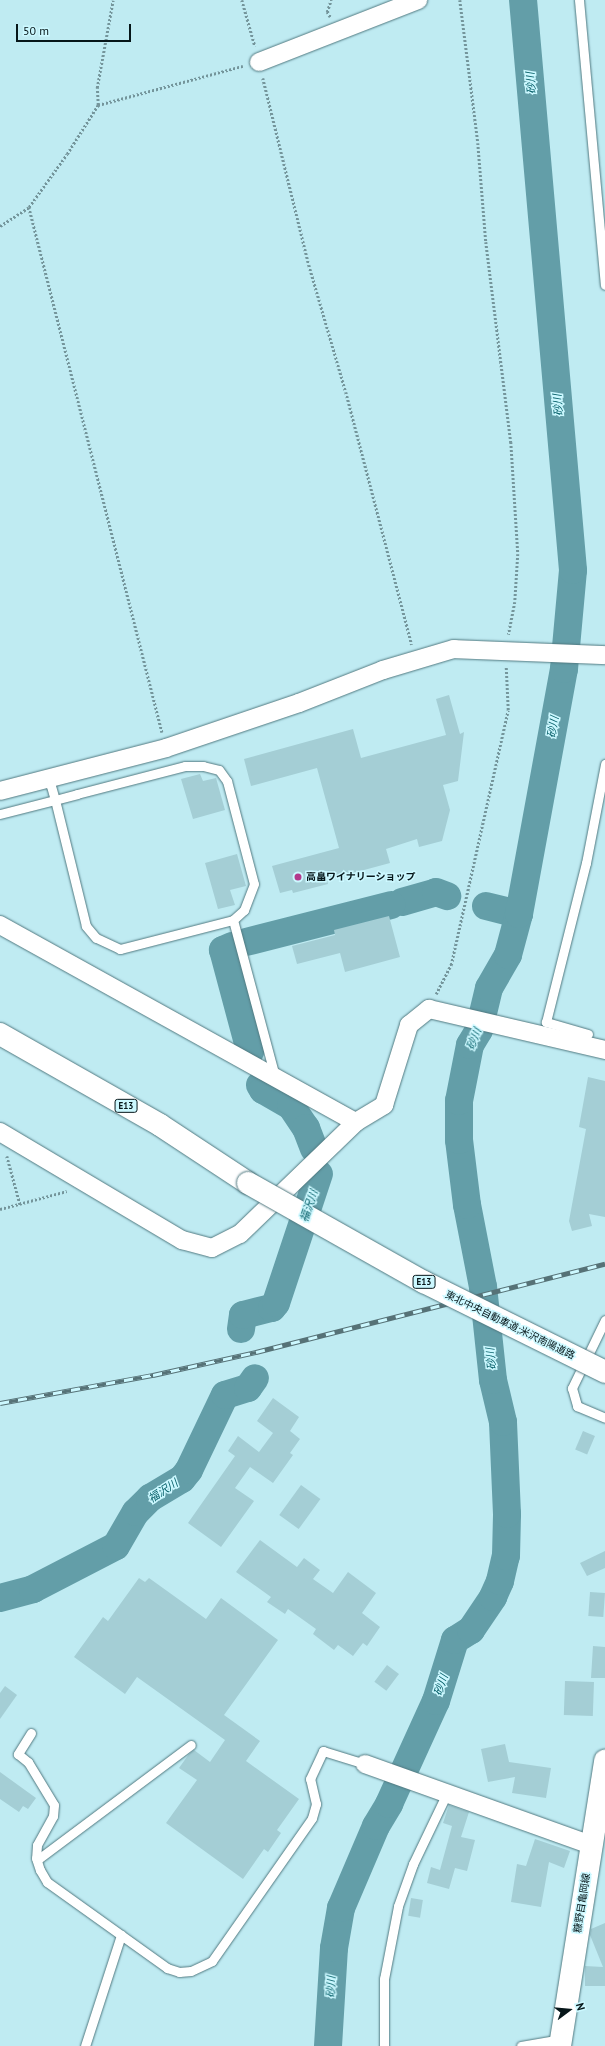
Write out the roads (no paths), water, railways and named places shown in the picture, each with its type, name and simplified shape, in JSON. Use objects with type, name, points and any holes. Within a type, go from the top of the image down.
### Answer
[{"type":"main road","name":"東北中央自動車道;米沢南陽道路","points":[[0,1034],[160,1124],[248,1183]]},
{"type":"main road","name":"東北中央自動車道;米沢南陽道路","points":[[0,1047],[154,1136],[248,1183],[424,1282],[605,1372]]},
{"type":"main road","name":"糠野目亀岡線","points":[[560,2042],[605,1761]]},
{"type":"street","points":[[259,62],[418,0]]},
{"type":"street","points":[[0,791],[49,777],[166,748],[299,703],[416,659],[454,650],[511,650],[605,655]]},
{"type":"street","points":[[0,925],[276,1080],[356,1122]]},
{"type":"street","points":[[6,1136],[182,1240],[212,1248],[240,1234],[356,1122],[384,1105],[409,1025],[435,1010],[536,1035],[605,1050]]},
{"type":"street","points":[[365,1764],[591,1845]]},
{"type":"lane","points":[[579,0],[605,285]]},
{"type":"lane","points":[[588,1034],[546,1022],[586,863],[605,764]]},
{"type":"lane","points":[[0,814],[55,800],[184,766],[203,766],[219,770],[227,780],[254,884],[244,910],[233,920],[120,949],[96,938],[86,926],[55,800],[49,777]]},
{"type":"lane","points":[[233,920],[276,1080]]},
{"type":"lane","points":[[605,1320],[572,1388],[577,1406],[605,1418]]},
{"type":"lane","points":[[31,1733],[18,1754],[28,1762],[54,1805],[53,1816],[37,1845],[37,1860],[47,1882],[167,1968],[179,1972],[197,1970],[212,1961],[312,1818],[316,1804],[310,1779],[323,1751],[365,1764]]},
{"type":"lane","points":[[37,1860],[190,1745]]},
{"type":"lane","points":[[384,2046],[384,1979],[398,1906],[413,1864],[443,1792]]},
{"type":"lane","points":[[85,2046],[121,1935]]},
{"type":"lane","points":[[521,2046],[560,2042]]},
{"type":"waterway","name":"砂川","points":[[328,2046],[334,1948],[341,1908],[376,1826],[389,1804],[436,1701],[455,1640],[471,1630],[493,1597],[500,1581],[506,1556],[507,1514],[503,1422],[493,1380],[483,1287],[467,1205],[459,1140],[459,1101],[470,1045],[479,1030],[489,988],[508,955],[519,914],[564,669],[573,570],[523,0]]},
{"type":"waterway","name":"福沢川","points":[[402,902],[436,892],[447,896]]},
{"type":"waterway","name":"福沢川","points":[[246,942],[391,905]]},
{"type":"waterway","name":"福沢川","points":[[486,906],[519,914]]},
{"type":"waterway","name":"福沢川","points":[[232,946],[223,950],[250,1051]]},
{"type":"waterway","name":"福沢川","points":[[260,1085],[263,1090],[291,1106],[306,1128],[314,1149]]},
{"type":"waterway","name":"福沢川","points":[[241,1329],[243,1315],[272,1308],[276,1303],[319,1174]]},
{"type":"waterway","name":"福沢川","points":[[0,1598],[33,1589],[116,1546],[136,1512],[150,1498],[182,1479],[189,1470],[225,1395],[248,1388],[255,1378]]},
{"type":"railway","points":[[0,1403],[153,1375],[256,1352],[605,1264]]},
{"type":"place","name":"高畠ワイナリーショップ","points":[[298,877]]}]
